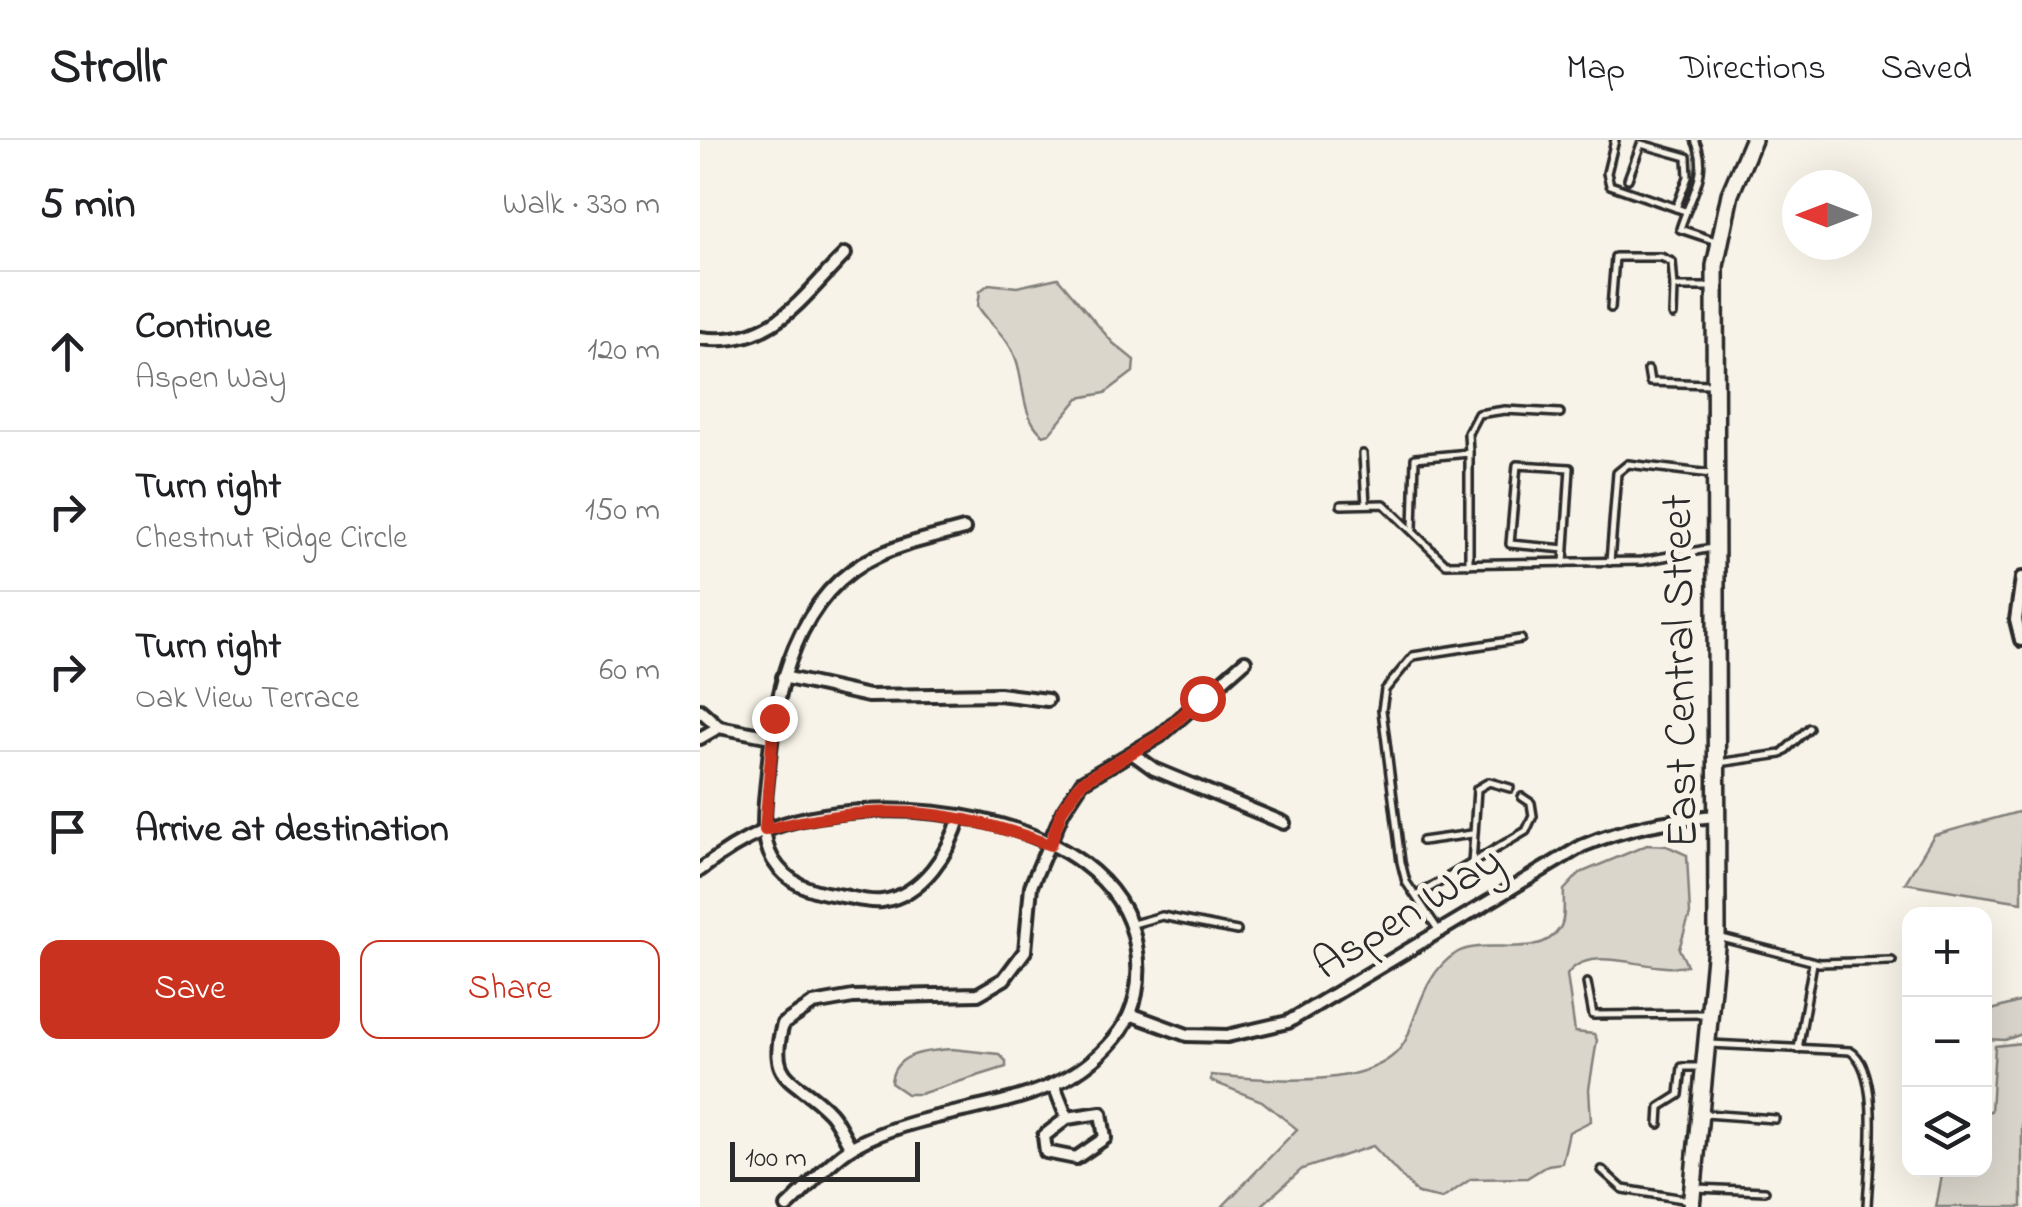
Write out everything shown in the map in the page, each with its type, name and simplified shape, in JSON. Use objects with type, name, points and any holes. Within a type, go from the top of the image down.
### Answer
[{"type":"main road","name":"East Central Street","points":[[1692,1198],[1710,1044],[1717,936],[1712,548],[1714,287],[1718,242],[1730,194],[1753,140]]},
{"type":"street","points":[[700,338],[737,340],[777,324],[845,254]]},
{"type":"street","points":[[960,816],[941,863],[906,893],[882,901],[798,885],[772,859],[765,830],[771,737],[783,677],[814,610],[855,568],[888,551],[964,529]]},
{"type":"street","points":[[2022,578],[2016,598],[2022,640]]},
{"type":"street","points":[[851,1148],[829,1112],[784,1077],[775,1051],[783,1024],[813,1004],[853,997],[978,994],[1004,980],[1025,951],[1032,886],[1062,810],[1082,782],[1160,736],[1245,661]]},
{"type":"street","points":[[783,677],[868,696],[999,694],[1047,700]]},
{"type":"street","points":[[700,710],[719,727],[771,737]]},
{"type":"street","points":[[700,738],[719,727]]},
{"type":"street","points":[[1132,753],[1154,769],[1284,823]]},
{"type":"street","points":[[700,870],[765,830],[866,811],[960,816],[1050,845],[1099,875],[1126,906],[1132,924],[1139,961],[1130,1014],[1116,1038],[1080,1072],[1055,1088],[914,1122],[851,1148],[794,1205]]},
{"type":"street","name":"Aspen Way","points":[[1130,1014],[1188,1034],[1227,1036],[1272,1028],[1336,995],[1509,886],[1620,830],[1716,816]]},
{"type":"street","points":[[1055,1088],[1068,1118]]},
{"type":"street","points":[[1101,1113],[1105,1138],[1076,1158],[1066,1160],[1046,1152],[1042,1143],[1048,1131],[1068,1118],[1101,1113]]},
{"type":"lane","points":[[1615,140],[1606,174],[1610,185],[1686,211]]},
{"type":"lane","points":[[1695,140],[1702,162],[1698,188],[1680,230],[1718,242]]},
{"type":"lane","points":[[1628,179],[1641,144],[1687,157],[1688,177],[1676,208]]},
{"type":"lane","points":[[1610,308],[1614,257],[1662,256],[1672,262],[1672,315]]},
{"type":"lane","points":[[1674,287],[1714,287]]},
{"type":"lane","points":[[1648,370],[1650,382],[1713,384]]},
{"type":"lane","points":[[1468,564],[1468,433],[1478,414],[1560,413]]},
{"type":"lane","points":[[1413,529],[1415,458],[1469,453]]},
{"type":"lane","points":[[1363,454],[1366,504]]},
{"type":"lane","points":[[1564,562],[1566,549],[1570,468],[1517,464],[1510,544],[1566,549]]},
{"type":"lane","points":[[1610,562],[1617,473],[1628,464],[1712,474]]},
{"type":"lane","points":[[1341,505],[1384,504],[1446,564],[1642,561],[1712,548]]},
{"type":"lane","points":[[1438,931],[1406,882],[1401,862],[1382,710],[1385,690],[1413,656],[1521,640]]},
{"type":"lane","points":[[1715,763],[1781,754],[1810,728]]},
{"type":"lane","points":[[1472,864],[1478,789],[1489,782],[1510,788]]},
{"type":"lane","points":[[1416,896],[1526,830],[1533,816],[1531,803],[1522,796]]},
{"type":"lane","points":[[1422,841],[1472,834]]},
{"type":"lane","points":[[1132,924],[1162,916],[1236,931]]},
{"type":"lane","points":[[1717,936],[1814,962],[1892,962]]},
{"type":"lane","points":[[1798,1048],[1814,962]]},
{"type":"lane","points":[[1587,983],[1594,1015],[1712,1014]]},
{"type":"lane","points":[[1710,1044],[1850,1051],[1860,1057],[1870,1082],[1867,1207]]},
{"type":"lane","points":[[1658,1124],[1660,1106],[1679,1095],[1682,1066],[1707,1067]]},
{"type":"lane","points":[[1702,1114],[1775,1119]]},
{"type":"lane","points":[[1602,1170],[1622,1189],[1692,1198],[1765,1191]]},
{"type":"shaded area","points":[[1058,278],[1113,343],[1134,360],[1133,372],[1105,393],[1079,398],[1050,433],[1043,435],[1030,418],[1013,351],[978,306],[980,291],[989,284],[1017,287]]},
{"type":"shaded area","points":[[2022,811],[2022,902],[1905,883],[1934,835]]},
{"type":"shaded area","points":[[1647,845],[1667,846],[1687,855],[1690,914],[1679,949],[1687,965],[1591,960],[1577,965],[1567,975],[1575,1032],[1594,1034],[1597,1040],[1589,1089],[1591,1121],[1569,1132],[1562,1163],[1548,1165],[1527,1178],[1471,1179],[1442,1199],[1418,1194],[1373,1146],[1302,1169],[1260,1207],[1222,1207],[1297,1129],[1262,1101],[1211,1081],[1211,1075],[1320,1079],[1375,1067],[1395,1054],[1408,1035],[1426,989],[1448,959],[1470,948],[1526,946],[1551,938],[1562,924],[1564,890],[1580,873]]},
{"type":"shaded area","points":[[2022,1001],[2022,1034],[1992,1039],[1992,1010]]},
{"type":"shaded area","points":[[2022,1043],[2022,1207],[1936,1207],[1942,1177],[1992,1177],[1995,1046]]},
{"type":"shaded area","points":[[952,1049],[999,1054],[1006,1067],[920,1094],[907,1094],[891,1083],[893,1073],[905,1059],[923,1052]]},
{"type":"route","points":[[774,718],[765,830],[866,811],[926,811],[998,825],[1050,845],[1062,810],[1082,782],[1160,736],[1202,698]]}]
